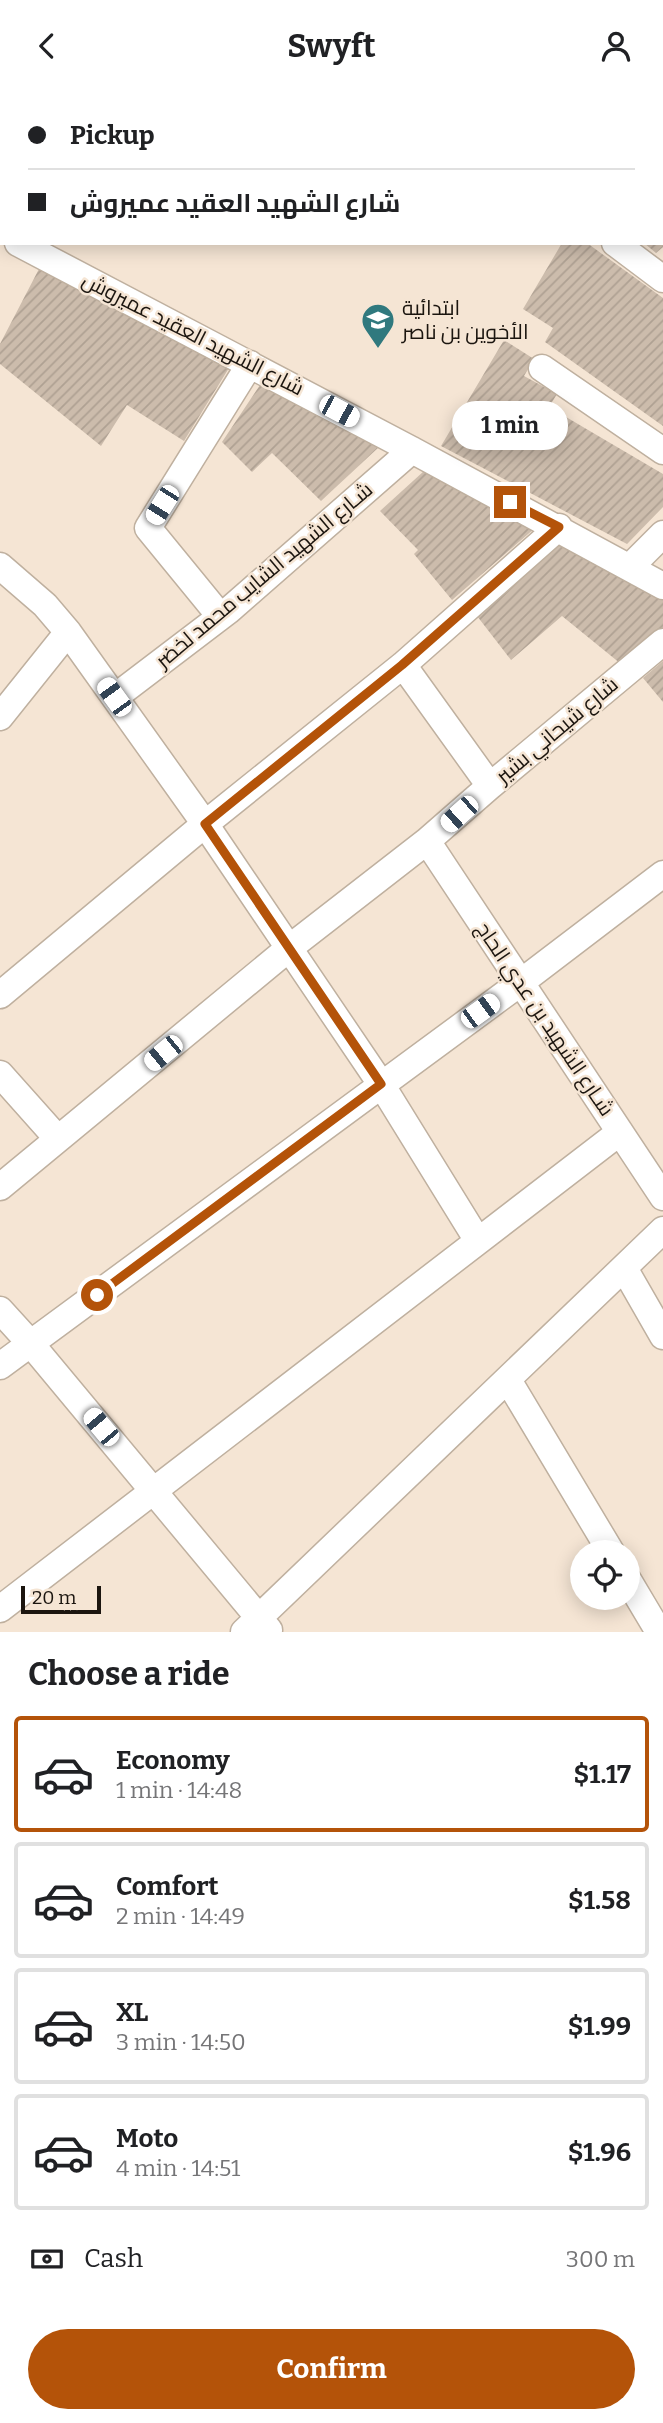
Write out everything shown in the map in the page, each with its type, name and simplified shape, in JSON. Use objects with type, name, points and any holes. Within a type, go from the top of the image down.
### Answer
[{"type":"street","name":"شارع الشهيد العقيد عميروش","points":[[22,245],[559,527],[663,586]]},
{"type":"street","points":[[618,245],[661,274]]},
{"type":"street","points":[[220,617],[148,528],[250,364]]},
{"type":"street","points":[[542,368],[663,451]]},
{"type":"street","name":"شـارع الشهيد الشايب محمد لخضر","points":[[114,697],[220,617],[412,450]]},
{"type":"street","points":[[0,995],[402,665],[559,527]]},
{"type":"street","points":[[630,567],[663,534]]},
{"type":"street","points":[[0,566],[45,605],[68,632],[205,824],[381,1084],[478,1241]]},
{"type":"street","points":[[0,717],[68,632]]},
{"type":"street","name":"شارع شيحاني بشير","points":[[0,1187],[288,950],[427,841],[663,642]]},
{"type":"street","points":[[402,665],[490,786]]},
{"type":"street","name":"شـارع الشهيد بن عدي الحاج","points":[[427,841],[663,1197]]},
{"type":"street","points":[[0,1366],[520,983],[663,873]]},
{"type":"street","points":[[0,1074],[58,1139]]},
{"type":"street","points":[[0,1609],[620,1132]]},
{"type":"street","points":[[0,1310],[153,1490],[258,1628],[663,1230]]},
{"type":"street","points":[[624,1268],[663,1336]]},
{"type":"street","points":[[508,1380],[604,1540]]},
{"type":"street","points":[[640,1600],[659,1632]]},
{"type":"building","points":[[561,245],[590,245],[663,298],[663,426],[545,342],[553,328],[523,309]]},
{"type":"building","points":[[646,245],[663,245],[656,253]]},
{"type":"building","points":[[40,267],[229,368],[184,441],[127,405],[101,446],[0,364],[0,344]]},
{"type":"building","points":[[504,340],[534,359],[524,376],[557,394],[549,407],[663,474],[663,507],[627,544],[441,446]]},
{"type":"building","points":[[260,385],[379,447],[321,501],[272,453],[252,472],[222,442]]},
{"type":"building","points":[[424,471],[535,528],[452,600],[414,554],[418,550],[380,511]]},
{"type":"building","points":[[562,543],[663,600],[663,630],[621,664],[562,616],[511,660],[477,616]]},
{"type":"building","points":[[663,661],[663,702],[643,678]]},
{"type":"place","name":"ابتدائية الأخوين بن ناصر","points":[[378,350]]},
{"type":"route","points":[[97,1295],[381,1084],[205,824],[402,665],[559,527],[510,502]]}]
